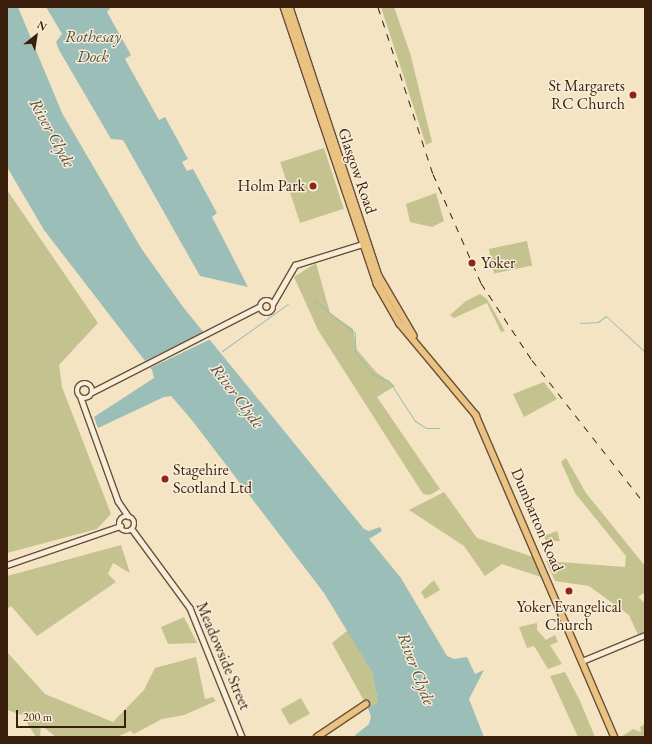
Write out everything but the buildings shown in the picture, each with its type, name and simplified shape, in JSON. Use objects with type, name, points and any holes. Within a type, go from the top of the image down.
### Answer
[{"type":"main road","name":"Glasgow Road","points":[[284,7],[293,29],[380,290],[406,331]]},
{"type":"main road","name":"Glasgow Road","points":[[290,7],[293,29]]},
{"type":"main road","name":"Glasgow Road","points":[[365,244],[382,282],[414,336]]},
{"type":"main road","name":"Dumbarton Road","points":[[406,331],[414,336],[476,415],[615,737]]},
{"type":"main road","points":[[317,737],[366,704]]},
{"type":"street","points":[[251,314],[262,312],[271,313],[277,294],[295,265],[365,244]]},
{"type":"street","points":[[86,408],[92,392],[100,386],[225,328],[251,314],[277,294]]},
{"type":"street","points":[[268,300],[273,303]]},
{"type":"street","points":[[259,307],[262,312]]},
{"type":"street","points":[[100,386],[91,386],[84,383],[78,387],[121,508],[120,526]]},
{"type":"street","points":[[91,386],[92,392]]},
{"type":"street","points":[[81,398],[89,397]]},
{"type":"street","points":[[120,526],[125,531],[132,529],[134,522],[121,508]]},
{"type":"street","points":[[121,519],[128,516]]},
{"type":"street","points":[[7,565],[120,526]]},
{"type":"street","name":"Meadowside Street","points":[[132,529],[190,608],[242,737]]},
{"type":"street","points":[[582,661],[645,635]]},
{"type":"shaded area","points":[[381,7],[394,7],[410,53],[432,142],[426,145]]},
{"type":"shaded area","name":"Holm Park","points":[[324,148],[344,209],[300,223],[280,162]]},
{"type":"shaded area","points":[[7,190],[98,323],[59,365],[62,387],[111,514],[97,529],[7,553]]},
{"type":"shaded area","points":[[436,193],[444,221],[432,227],[410,222],[406,204]]},
{"type":"shaded area","points":[[527,241],[532,265],[494,274],[489,249]]},
{"type":"shaded area","points":[[316,263],[330,313],[353,329],[357,350],[376,372],[395,386],[377,397],[440,489],[430,495],[423,494],[318,330],[294,277]]},
{"type":"shaded area","points":[[480,294],[487,299],[505,331],[501,332],[487,303],[454,318],[450,315],[466,301]]},
{"type":"shaded area","points":[[544,382],[557,399],[524,417],[513,394]]},
{"type":"shaded area","points":[[566,458],[586,493],[645,566],[645,592],[638,597],[645,603],[645,631],[638,635],[629,615],[589,586],[555,581],[546,561],[625,567],[626,556],[575,493],[561,462]]},
{"type":"shaded area","points":[[444,492],[477,538],[533,557],[541,577],[502,564],[485,576],[464,546],[409,510]]},
{"type":"shaded area","points":[[557,531],[560,541],[546,541],[544,536]]},
{"type":"shaded area","points":[[121,545],[130,573],[113,563],[108,574],[116,582],[37,636],[11,606],[7,609],[7,576]]},
{"type":"shaded area","points":[[434,580],[440,590],[425,599],[421,592]]},
{"type":"shaded area","points":[[184,617],[197,643],[168,644],[161,627]]},
{"type":"shaded area","points":[[537,623],[537,630],[546,640],[555,635],[558,642],[550,645],[562,664],[548,669],[534,646],[527,648],[519,627]]},
{"type":"shaded area","points":[[348,630],[372,672],[378,702],[368,708],[332,643]]},
{"type":"shaded area","points":[[7,652],[45,694],[113,722],[144,690],[155,668],[196,657],[205,699],[213,697],[216,701],[184,715],[162,719],[134,734],[130,731],[117,737],[56,737],[41,725],[40,737],[36,737],[22,715],[7,710]]},
{"type":"shaded area","points":[[565,672],[580,701],[595,737],[578,737],[550,676]]},
{"type":"shaded area","points":[[301,698],[310,714],[290,725],[281,709]]},
{"type":"shaded area","points":[[645,724],[645,737],[621,737],[633,729],[641,732],[640,727]]},
{"type":"water","name":"River Clyde","points":[[7,7],[18,7],[62,113],[141,248],[183,307],[364,529],[369,531],[380,527],[382,531],[369,539],[401,578],[447,656],[454,659],[467,657],[475,674],[484,670],[469,699],[484,737],[353,737],[369,724],[371,717],[368,708],[378,702],[372,672],[324,593],[191,419],[171,396],[164,397],[98,428],[94,417],[154,378],[152,370],[44,230],[7,167]]},
{"type":"water","name":"Rothesay Dock","points":[[46,7],[111,7],[107,12],[131,55],[125,59],[159,120],[165,117],[188,159],[182,162],[187,171],[193,169],[217,213],[212,217],[248,287],[200,276],[123,140],[111,139],[59,50],[56,42],[62,34]]},
{"type":"pier","points":[[206,331],[213,338],[148,369],[143,362]]},
{"type":"waterway","points":[[315,301],[355,333],[355,352],[372,374],[389,381],[415,421],[426,428],[439,428]]},
{"type":"waterway","name":"River Clyde","points":[[222,351],[288,304]]},
{"type":"waterway","points":[[580,323],[598,322],[606,316],[645,352]]},
{"type":"railway","points":[[378,7],[433,174],[481,283],[532,360],[645,504]]},
{"type":"place","name":"St Margarets RC Church","points":[[633,95]]},
{"type":"place","name":"Holm Park","points":[[313,186]]},
{"type":"place","name":"Yoker","points":[[472,263]]},
{"type":"place","name":"Stagehire Scotland Ltd","points":[[165,479]]},
{"type":"place","name":"Yoker Evangelical Church","points":[[569,591]]}]
